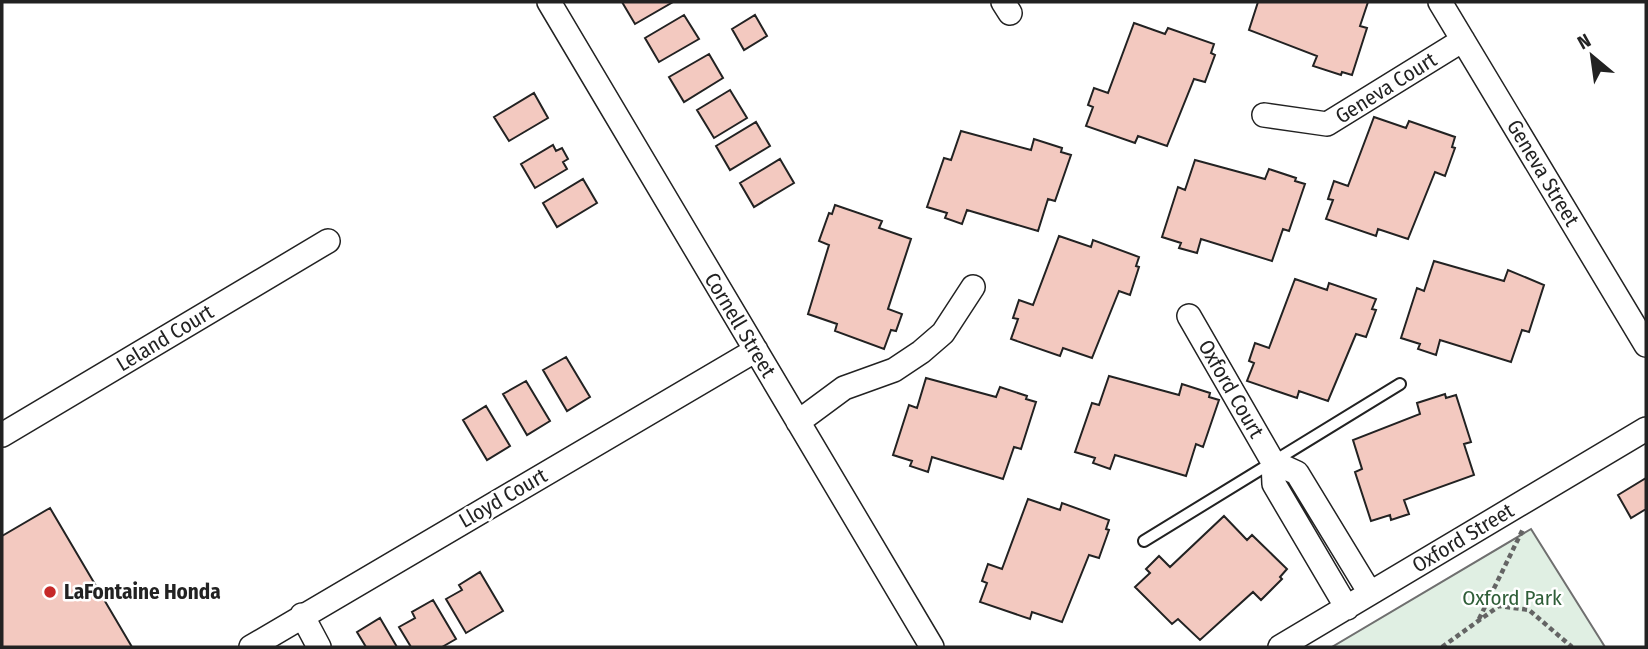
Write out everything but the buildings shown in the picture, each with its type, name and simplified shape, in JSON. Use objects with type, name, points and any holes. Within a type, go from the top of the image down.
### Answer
[{"type":"street","name":"Cornell Street","points":[[549,2],[932,647]]},
{"type":"street","name":"Geneva Street","points":[[1440,2],[1646,345]]},
{"type":"street","name":"Geneva Court","points":[[1264,116],[1327,124],[1463,40]]},
{"type":"street","name":"Leland Court","points":[[2,436],[328,241]]},
{"type":"street","points":[[798,422],[844,388],[894,370],[921,352],[943,333],[973,287]]},
{"type":"street","name":"Oxford Court","points":[[1189,316],[1273,462],[1274,484],[1347,608]]},
{"type":"street","name":"Lloyd Court","points":[[251,647],[756,350]]},
{"type":"street","name":"Oxford Street","points":[[1280,647],[1646,429]]},
{"type":"street","name":"Oxford Court","points":[[1273,462],[1297,473],[1370,593]]},
{"type":"street","points":[[302,615],[319,647]]},
{"type":"lane","points":[[1144,541],[1400,384]]},
{"type":"path","points":[[1479,620],[1524,527]]},
{"type":"path","points":[[1441,647],[1499,607],[1529,610],[1572,647]]},
{"type":"green space","name":"Oxford Park","points":[[1531,529],[1605,647],[1332,647]]},
{"type":"place","name":"LaFontaine Honda","points":[[50,592]]}]
